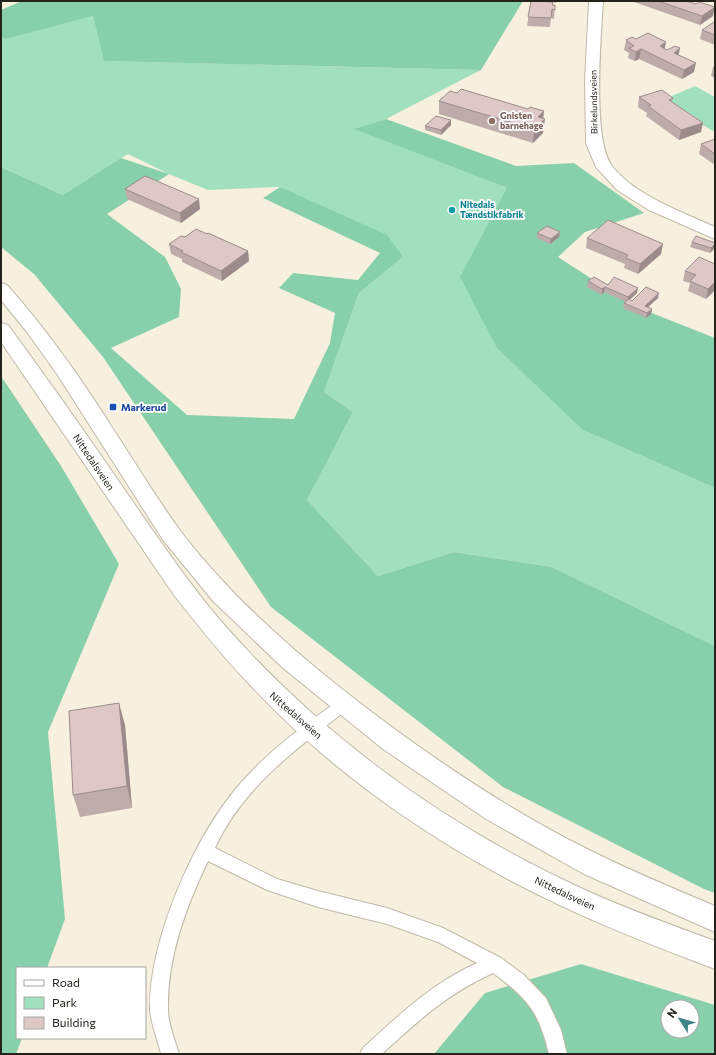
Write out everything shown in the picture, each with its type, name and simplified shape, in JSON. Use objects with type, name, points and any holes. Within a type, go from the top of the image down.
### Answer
[{"type":"main road","name":"Birkelundsveien","points":[[596,1],[592,80],[594,143],[604,167],[623,186],[655,206],[715,234]]},
{"type":"main road","points":[[1,289],[19,309],[70,378],[156,514],[179,545],[236,610],[265,639],[305,675],[428,768],[525,828],[621,878],[715,919]]},
{"type":"main road","name":"Nittedalsveien","points":[[1,329],[185,592],[235,654],[266,688],[311,728],[353,763],[402,799],[501,860],[556,889],[604,911],[653,932],[715,955]]},
{"type":"lane","points":[[170,1054],[159,1011],[161,982],[168,946],[181,900],[218,824],[243,790],[259,772],[311,728],[343,705]]},
{"type":"lane","points":[[205,851],[274,886],[318,899],[387,916],[443,936],[495,964],[518,981],[540,1004],[552,1030],[558,1054]]},
{"type":"lane","points":[[369,1054],[424,1005],[461,979],[495,964]]},
{"type":"green space","points":[[22,1],[523,1],[481,70],[104,61],[93,16],[5,39],[1,38],[1,10]]},
{"type":"green space","points":[[93,16],[105,61],[481,70],[386,119],[355,129],[507,188],[583,430],[715,488],[715,646],[552,567],[454,552],[378,576],[307,500],[353,412],[324,392],[359,293],[403,257],[280,187],[208,190],[169,174],[128,154],[63,195],[1,167],[1,39]]},
{"type":"green space","points":[[695,86],[715,97],[715,132],[660,101]]},
{"type":"green space","points":[[386,119],[516,166],[574,163],[644,213],[585,232],[558,257],[634,306],[715,338],[715,488],[583,430],[497,348],[460,277],[507,188],[354,129]]},
{"type":"green space","points":[[121,158],[169,174],[107,214],[165,257],[181,289],[179,317],[111,348],[187,415],[294,419],[330,343],[335,313],[279,288],[293,273],[358,280],[380,253],[263,198],[280,187],[387,235],[403,257],[359,293],[324,392],[353,412],[307,500],[378,576],[454,552],[552,567],[715,646],[715,893],[704,889],[503,787],[271,607],[103,357],[34,274],[1,247],[1,167],[63,195]]},
{"type":"green space","points":[[1,376],[61,466],[119,564],[48,732],[65,919],[47,967],[16,967],[16,1039],[22,1039],[16,1054],[1,1054]]},
{"type":"green space","points":[[581,964],[695,999],[660,999],[660,1039],[700,1039],[700,1000],[715,1005],[715,1054],[434,1054],[485,993]]},
{"type":"building","points":[[531,1],[553,2],[552,5],[555,5],[555,10],[552,9],[551,18],[528,17]]},
{"type":"building","points":[[658,1],[686,1],[696,4],[699,2],[715,7],[702,16]]},
{"type":"building","points":[[714,22],[715,35],[702,30]]},
{"type":"building","points":[[648,33],[666,42],[660,46],[667,50],[675,46],[680,48],[674,53],[696,63],[684,70],[641,49],[636,52],[629,48],[634,46],[626,40],[632,37],[636,39]]},
{"type":"building","points":[[461,89],[528,109],[530,107],[544,111],[538,117],[545,119],[534,129],[439,101],[450,91],[457,93]]},
{"type":"building","points":[[662,90],[673,98],[669,100],[703,123],[681,130],[648,106],[651,105],[639,97]]},
{"type":"building","points":[[436,116],[451,120],[441,130],[425,126]]},
{"type":"building","points":[[715,139],[715,154],[701,144]]},
{"type":"building","points":[[145,176],[199,199],[180,213],[125,189]]},
{"type":"building","points":[[608,220],[663,244],[640,264],[626,258],[628,255],[587,238]]},
{"type":"building","points":[[547,226],[560,232],[551,239],[537,233]]},
{"type":"building","points":[[196,229],[248,251],[221,271],[181,252],[183,251],[169,244],[181,236],[185,237]]},
{"type":"building","points":[[696,236],[715,244],[711,248],[692,242]]},
{"type":"building","points":[[699,257],[715,264],[715,282],[708,289],[690,281],[696,275],[685,271]]},
{"type":"building","points":[[594,277],[608,285],[614,277],[638,288],[628,297],[605,287],[602,289],[588,281]]},
{"type":"building","points":[[646,287],[659,293],[645,306],[652,309],[647,313],[624,303],[629,299],[632,301]]},
{"type":"building","points":[[119,703],[127,786],[73,795],[69,711]]},
{"type":"place","name":"Gnisten barnehage","points":[[492,121]]},
{"type":"place","name":"Nitedals Tændstikfabrik","points":[[452,210]]},
{"type":"place","name":"Markerud","points":[[113,407]]}]
